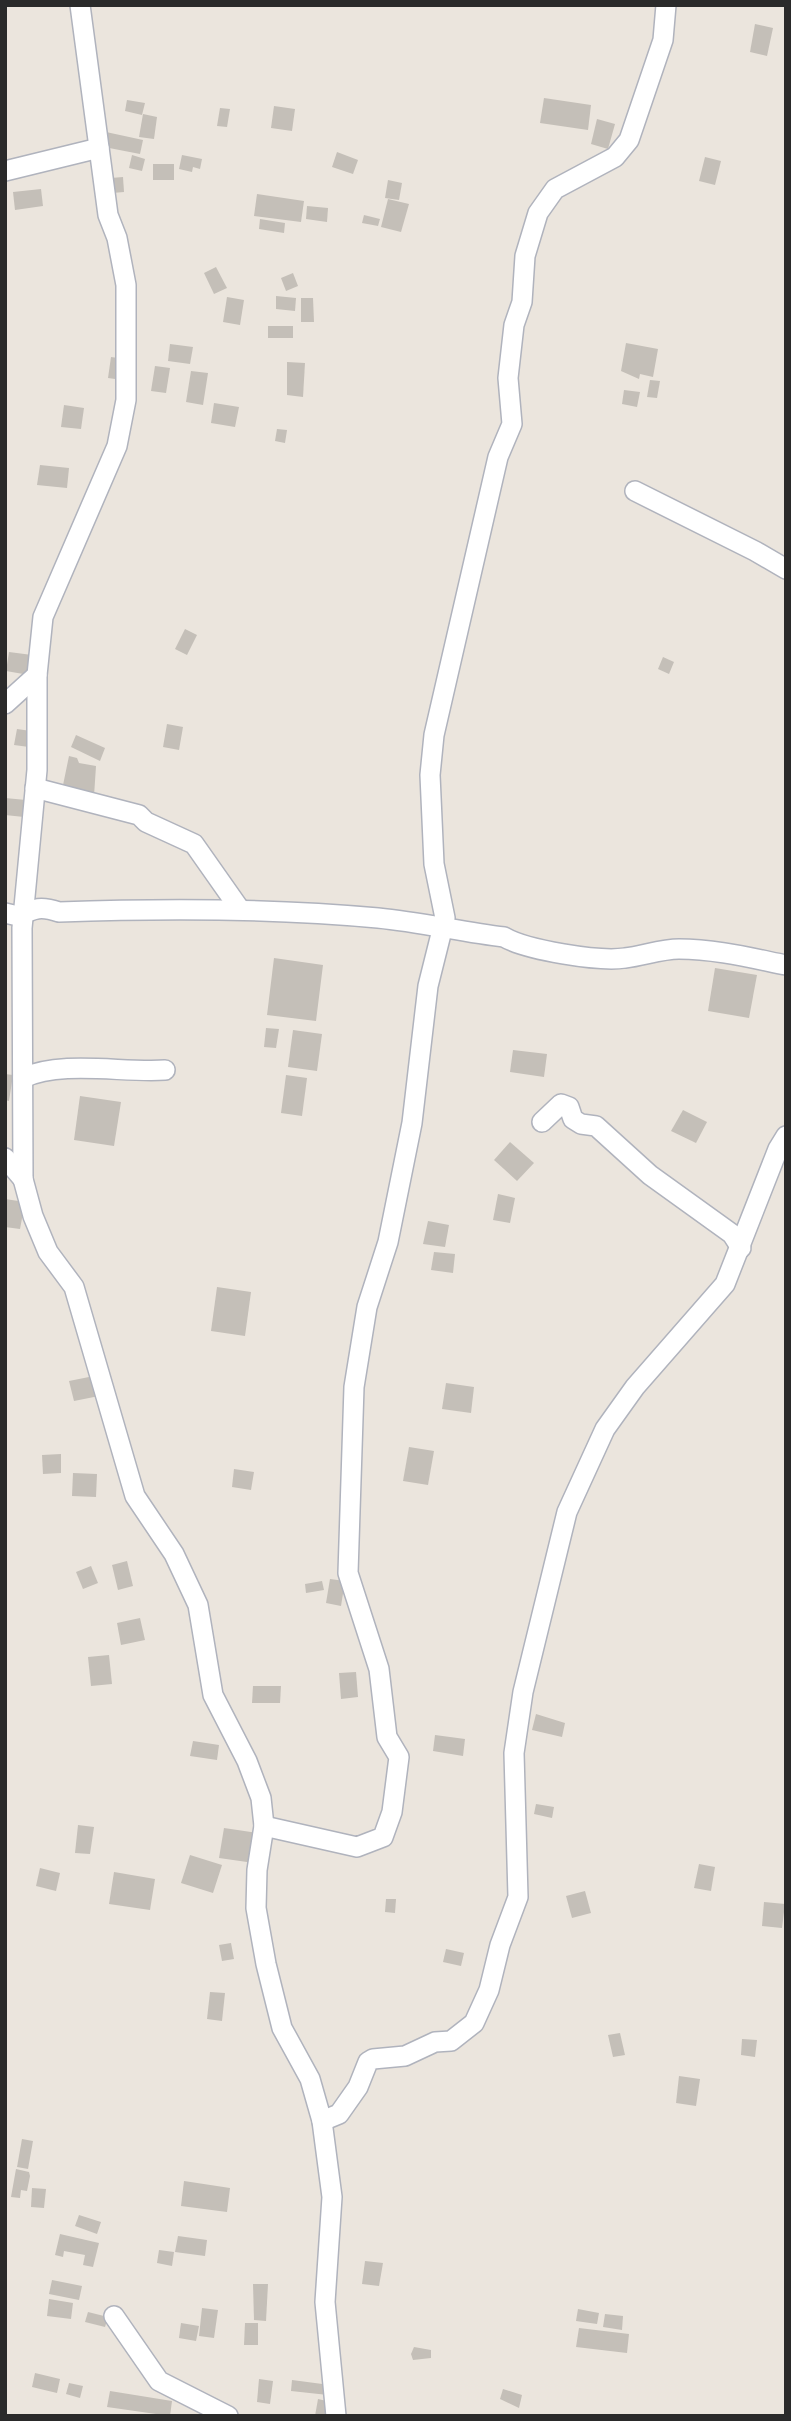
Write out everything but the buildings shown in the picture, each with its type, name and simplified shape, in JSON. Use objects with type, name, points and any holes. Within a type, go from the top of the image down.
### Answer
[{"type":"street","points":[[79,5],[108,215],[117,239],[126,285],[127,400],[117,446],[44,617],[37,675],[35,788],[14,913],[23,1078],[23,1180],[33,1216],[48,1252],[74,1287],[135,1496],[174,1555],[198,1605],[213,1695],[247,1761],[261,1798],[264,1826],[257,1870],[256,1908],[266,1965],[282,2028],[310,2079],[322,2121],[331,2197],[325,2302],[336,2416]]},
{"type":"street","points":[[264,1826],[357,1847],[383,1837],[392,1812],[399,1757],[387,1737],[379,1669],[348,1573],[354,1387],[367,1307],[388,1242],[412,1123],[428,986],[444,929],[443,900],[434,864],[430,775],[434,735],[498,457],[512,425],[508,377],[514,325],[522,302],[525,256],[538,214],[555,189],[615,157],[629,140],[663,40],[666,5]]},
{"type":"street","points":[[5,171],[99,148]]},
{"type":"street","points":[[635,491],[786,569]]},
{"type":"street","points":[[5,704],[37,675]]},
{"type":"street","points":[[35,788],[125,810],[194,844],[239,908]]},
{"type":"street","points":[[14,913],[43,907],[59,912],[239,908],[382,919],[504,937],[518,946],[602,959],[677,949],[710,951],[786,965]]},
{"type":"street","points":[[23,1078],[37,1071],[59,1069],[165,1070]]},
{"type":"street","points":[[542,1122],[561,1104],[569,1107],[573,1119],[581,1124],[596,1126],[650,1175],[732,1234],[741,1248]]},
{"type":"street","points":[[322,2121],[340,2114],[358,2087],[368,2062],[373,2059],[405,2056],[435,2042],[450,2041],[474,2023],[489,1990],[500,1944],[518,1897],[514,1752],[523,1692],[567,1512],[605,1429],[635,1387],[725,1284],[778,1149],[786,1136]]},
{"type":"street","points":[[5,1158],[23,1180]]},
{"type":"street","points":[[114,2316],[159,2381],[228,2416]]}]
